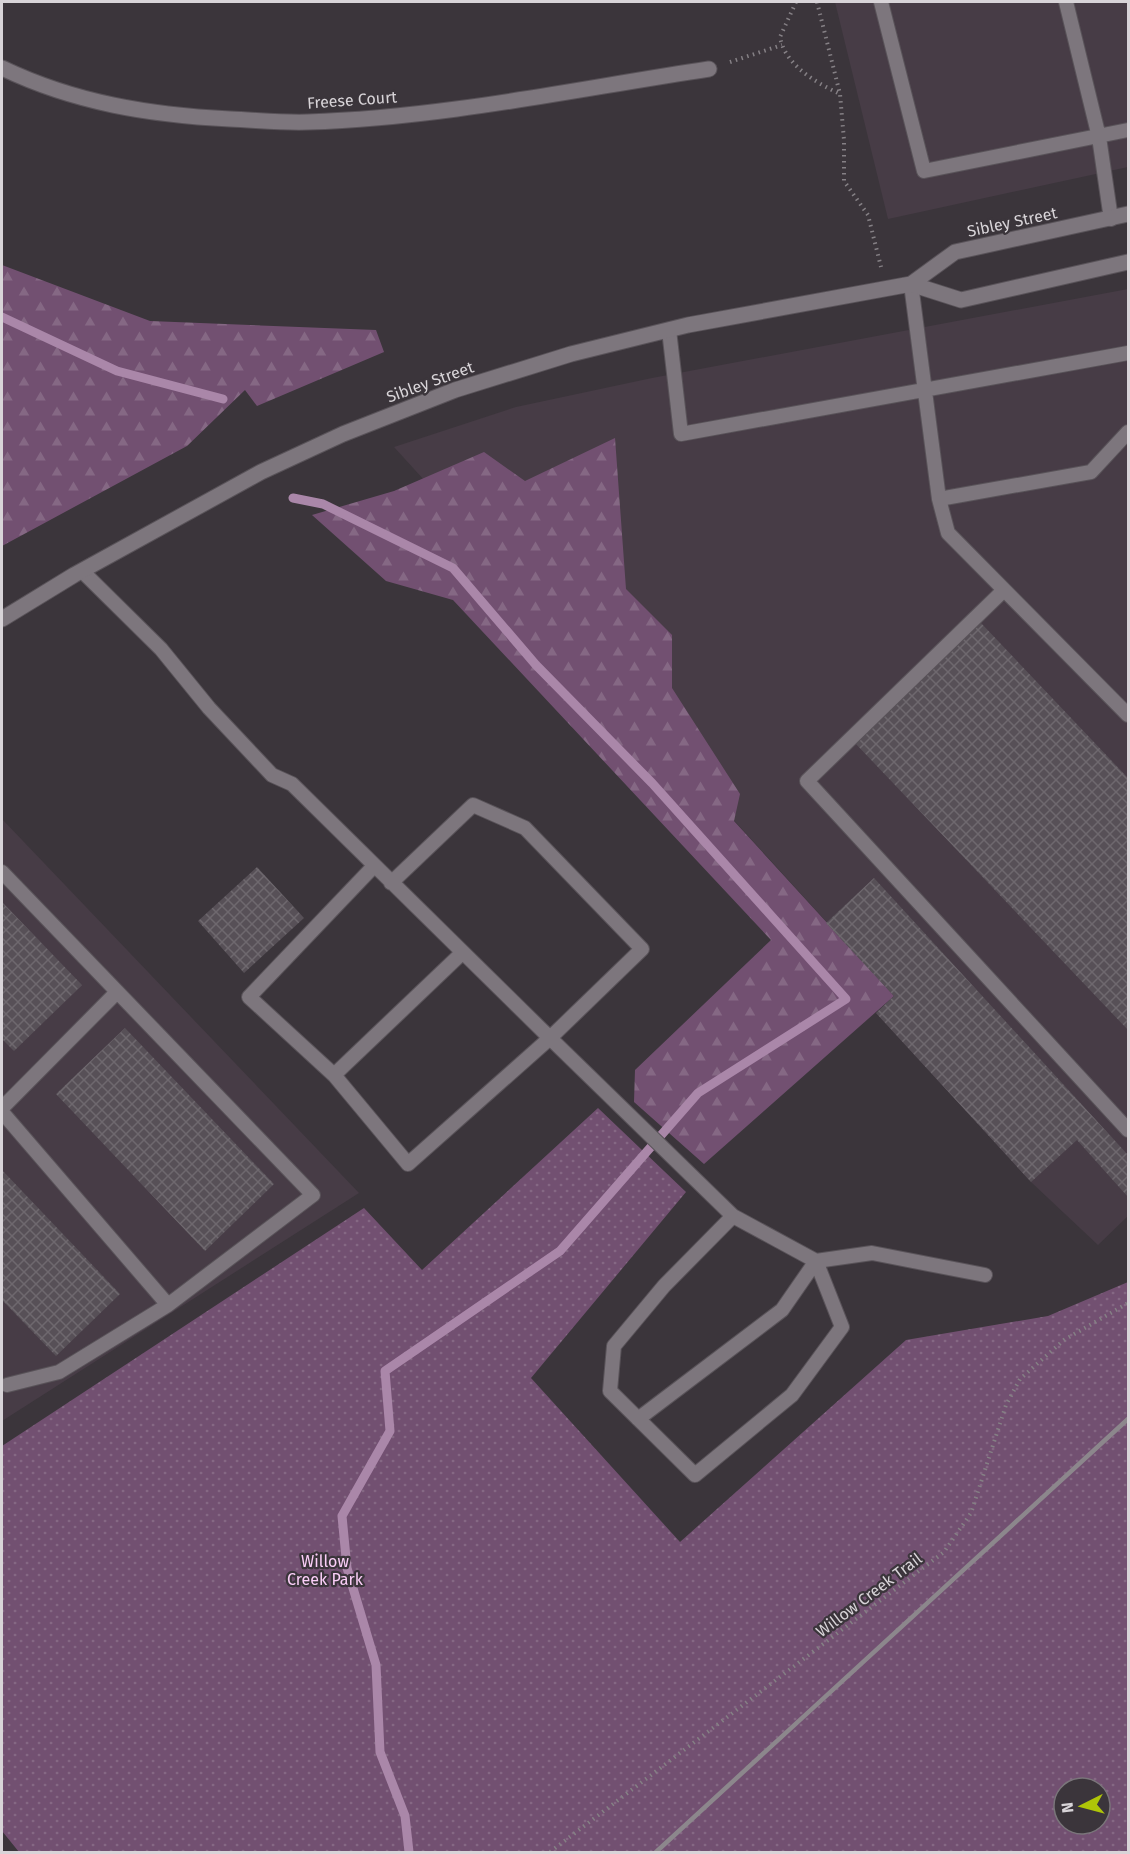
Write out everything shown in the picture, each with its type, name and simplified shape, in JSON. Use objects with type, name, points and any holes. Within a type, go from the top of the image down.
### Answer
[{"type":"street","name":"Freese Court","points":[[2,68],[79,99],[128,110],[181,116],[305,122],[425,113],[709,69]]},
{"type":"street","name":"Sibley Street","points":[[911,284],[955,252],[1128,214]]},
{"type":"street","name":"Sibley Street","points":[[2,619],[81,571],[261,472],[343,434],[455,390],[571,354],[669,330],[886,288],[911,284],[961,300],[1128,262]]},
{"type":"lane","points":[[881,2],[924,171],[1128,130]]},
{"type":"lane","points":[[1065,2],[1099,137],[1111,219]]},
{"type":"lane","points":[[911,284],[923,392],[939,499],[948,533],[1128,715]]},
{"type":"lane","points":[[669,330],[681,434],[923,392],[1128,353]]},
{"type":"lane","points":[[939,499],[1090,472],[1128,432]]},
{"type":"lane","points":[[81,571],[162,649],[209,708],[272,775],[292,784],[733,1216],[816,1261],[872,1253],[985,1275]]},
{"type":"lane","points":[[1004,590],[807,781],[1128,1130]]},
{"type":"lane","points":[[374,866],[249,997],[334,1075],[408,1164],[550,1038],[642,949],[525,828],[473,804],[391,882]]},
{"type":"lane","points":[[2,872],[313,1195],[168,1305],[59,1372],[3,1384]]},
{"type":"lane","points":[[334,1075],[462,953]]},
{"type":"lane","points":[[2,1108],[117,992]]},
{"type":"lane","points":[[2,1113],[168,1305]]},
{"type":"lane","points":[[733,1216],[664,1286],[614,1346],[610,1391],[695,1475],[792,1395],[842,1327],[816,1261]]},
{"type":"lane","points":[[638,1419],[782,1310],[816,1261]]},
{"type":"path","points":[[796,2],[780,37],[787,57],[819,84],[840,94]]},
{"type":"path","points":[[817,2],[840,94],[844,140],[844,182],[868,215],[886,288]]},
{"type":"path","points":[[709,69],[782,45]]},
{"type":"path","name":"Willow Creek Trail","points":[[550,1852],[944,1552],[971,1513],[1006,1405],[1020,1379],[1064,1340],[1128,1303]]},
{"type":"shaded area","points":[[835,2],[1128,2],[1128,167],[888,219]]},
{"type":"shaded area","points":[[1128,289],[1128,1216],[1098,1245],[1031,1182],[876,1013],[894,996],[394,447],[516,407],[652,378]]},
{"type":"shaded area","points":[[2,819],[359,1193],[2,1421]]},
{"type":"green space","points":[[2,265],[150,321],[376,330],[384,352],[257,406],[245,390],[187,446],[2,546]]},
{"type":"green space","points":[[615,438],[626,589],[672,635],[672,688],[740,794],[734,821],[894,996],[704,1164],[634,1102],[635,1070],[771,940],[453,600],[386,581],[312,515],[394,491],[484,452],[525,481]]},
{"type":"green space","name":"Willow Creek Park","points":[[598,1108],[686,1192],[531,1378],[680,1542],[906,1340],[1048,1316],[1128,1282],[1128,1852],[19,1852],[2,1831],[2,1446],[364,1208],[422,1270]]},
{"type":"building","points":[[981,623],[1128,778],[1128,1030],[855,743]]},
{"type":"building","points":[[257,867],[304,918],[244,973],[198,921]]},
{"type":"building","points":[[874,878],[1128,1155],[1128,1197],[1077,1140],[1031,1182],[876,1013],[894,996],[826,923]]},
{"type":"building","points":[[2,902],[82,985],[14,1051],[2,1039]]},
{"type":"building","points":[[125,1028],[274,1184],[205,1251],[56,1094]]},
{"type":"building","points":[[2,1170],[120,1294],[56,1356],[2,1300]]},
{"type":"waterway","points":[[2,317],[117,371],[223,399]]},
{"type":"waterway","points":[[293,498],[323,504],[453,568],[536,665],[652,783],[846,999],[698,1093],[560,1251],[385,1371],[390,1431],[342,1516],[347,1568],[376,1665],[380,1752],[405,1816],[409,1852]]},
{"type":"railway","points":[[656,1852],[1128,1419]]}]
